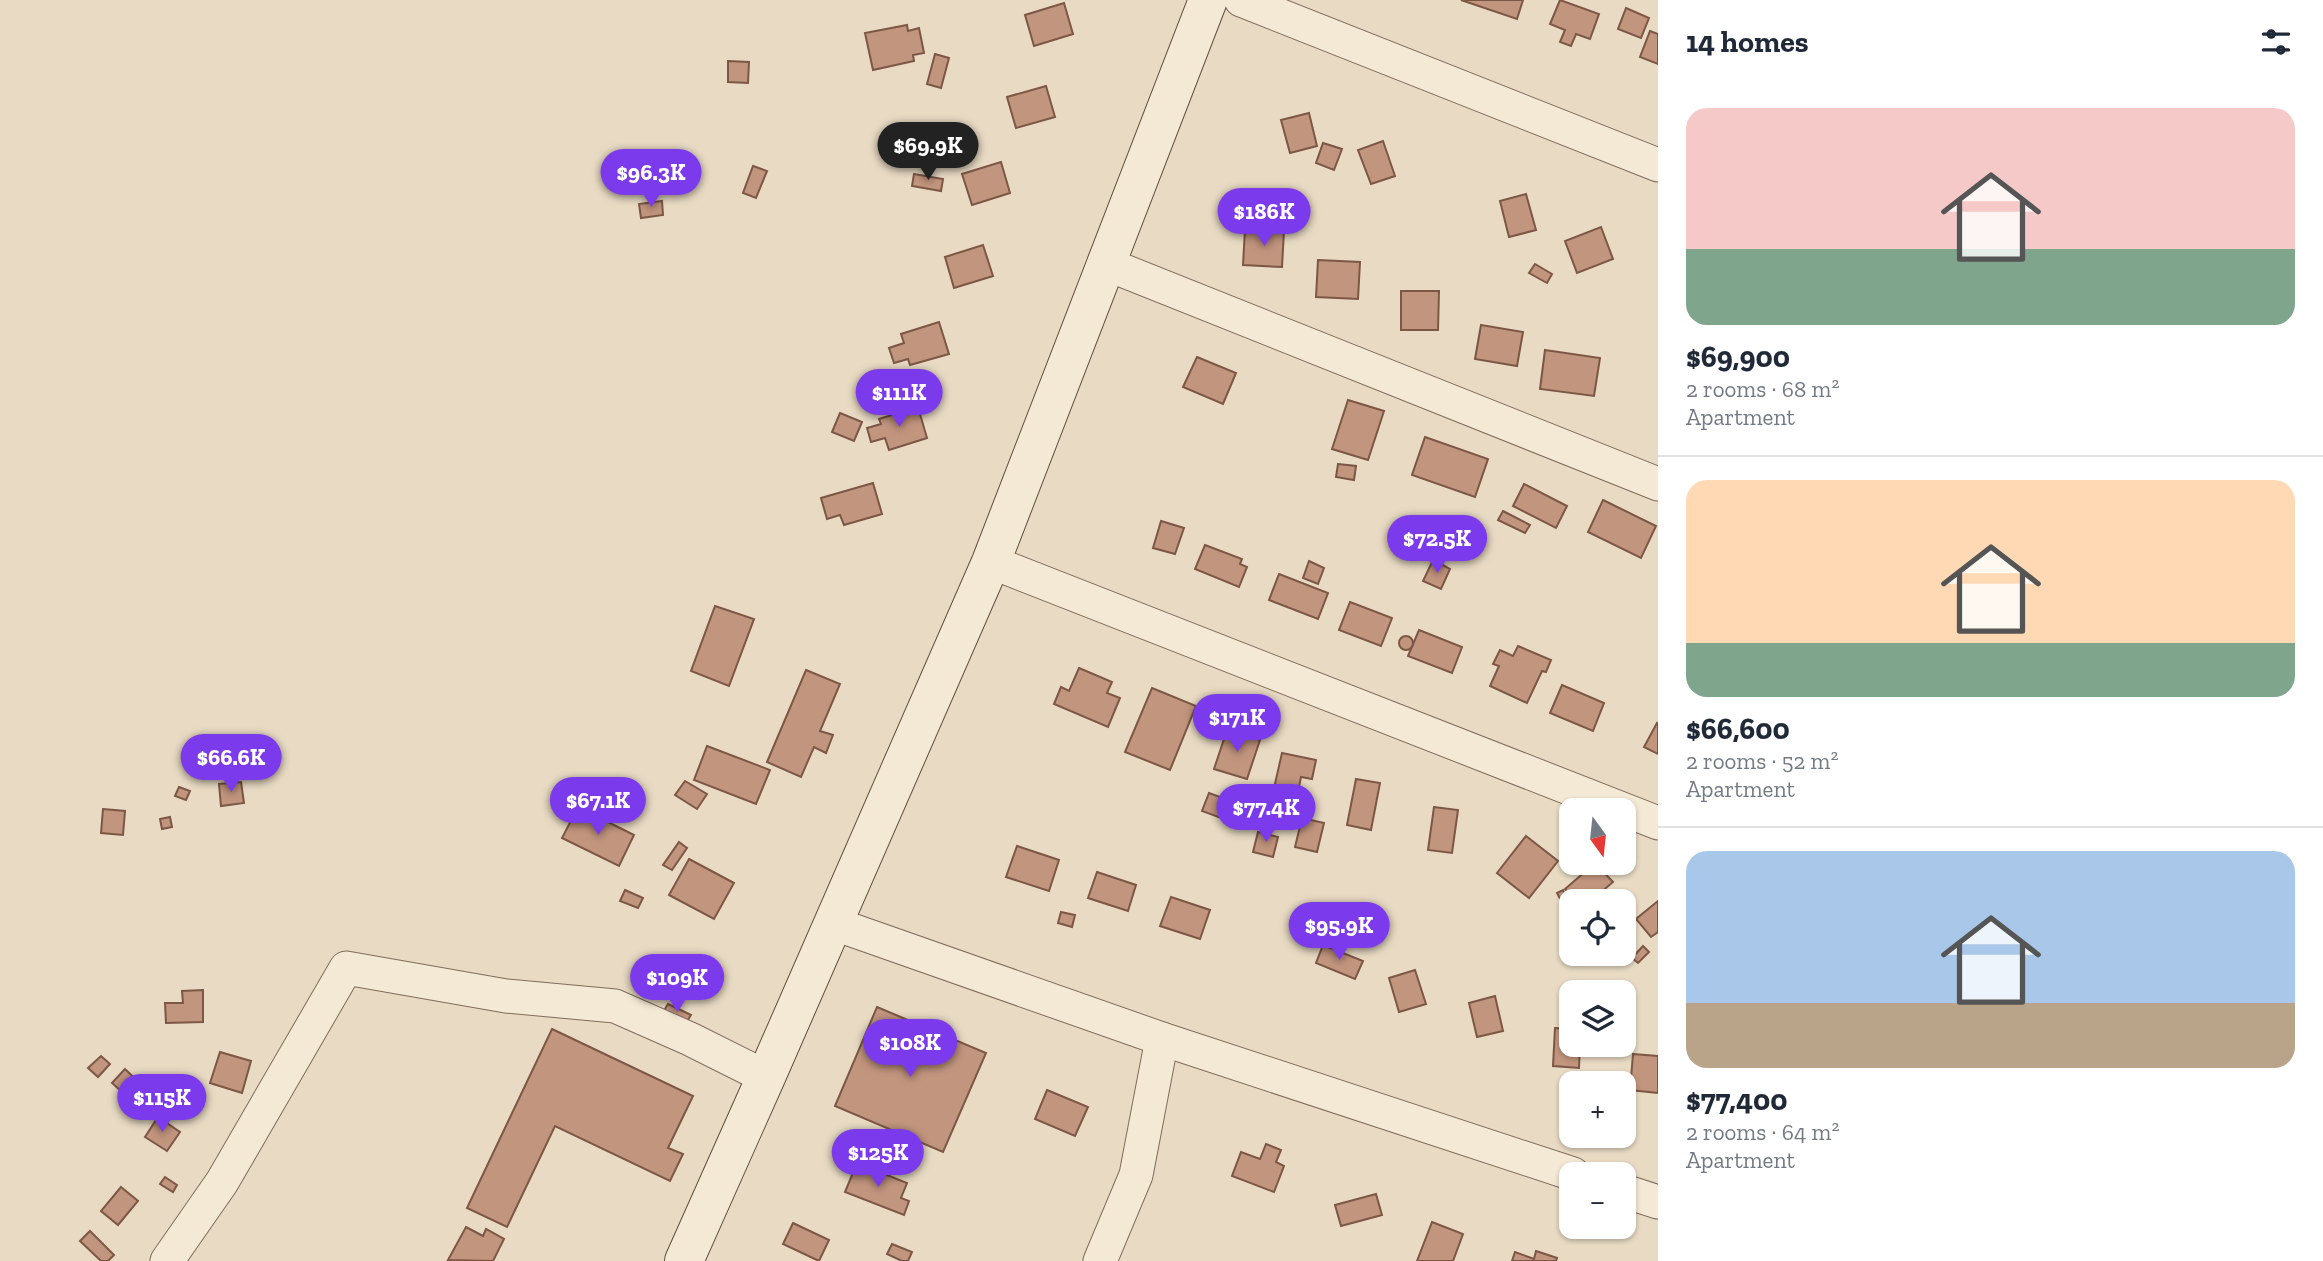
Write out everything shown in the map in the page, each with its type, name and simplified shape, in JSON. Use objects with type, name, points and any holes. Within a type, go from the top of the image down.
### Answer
[{"type":"main road","points":[[684,1261],[991,562],[1208,0]]},
{"type":"street","points":[[1241,0],[1658,165]]},
{"type":"street","points":[[1104,264],[1658,484]]},
{"type":"street","points":[[991,562],[1658,822]]},
{"type":"street","points":[[832,923],[1161,1039],[1559,1169]]},
{"type":"street","points":[[167,1261],[222,1182],[346,968],[506,996],[615,1006],[766,1077]]},
{"type":"street","points":[[1100,1261],[1136,1175],[1161,1039]]},
{"type":"street","points":[[1636,1195],[1658,1202]]},
{"type":"building","points":[[1461,0],[1523,0],[1517,19]]},
{"type":"building","points":[[1560,0],[1599,14],[1590,39],[1576,34],[1571,46],[1560,42],[1565,30],[1550,24]]},
{"type":"building","points":[[1064,3],[1073,34],[1034,46],[1025,15]]},
{"type":"building","points":[[1626,8],[1649,18],[1641,38],[1618,29]]},
{"type":"building","points":[[907,25],[908,31],[919,28],[924,53],[913,55],[914,61],[873,70],[865,33]]},
{"type":"building","points":[[1650,31],[1658,34],[1658,64],[1640,57]]},
{"type":"building","points":[[935,54],[949,58],[941,88],[927,84]]},
{"type":"building","points":[[728,61],[749,62],[748,83],[728,82]]},
{"type":"building","points":[[1046,86],[1055,117],[1016,128],[1007,97]]},
{"type":"building","points":[[1309,113],[1317,146],[1290,153],[1281,120]]},
{"type":"building","points":[[1383,141],[1395,176],[1371,184],[1358,150]]},
{"type":"building","points":[[1323,143],[1342,149],[1334,170],[1316,163]]},
{"type":"building","points":[[1001,162],[1010,193],[972,205],[962,174]]},
{"type":"building","points":[[753,166],[767,171],[756,198],[743,193]]},
{"type":"building","points":[[914,174],[943,179],[941,191],[912,186]]},
{"type":"building","points":[[1526,194],[1536,230],[1509,237],[1500,201]]},
{"type":"building","points":[[662,201],[663,215],[641,218],[639,204]]},
{"type":"building","points":[[1601,227],[1613,259],[1577,273],[1565,241]]},
{"type":"building","points":[[1245,229],[1284,231],[1282,267],[1243,265]]},
{"type":"building","points":[[983,245],[993,276],[954,288],[945,257]]},
{"type":"building","points":[[1318,260],[1360,262],[1358,299],[1316,297]]},
{"type":"building","points":[[1535,264],[1552,274],[1547,283],[1529,273]]},
{"type":"building","points":[[1401,291],[1439,291],[1438,330],[1401,330]]},
{"type":"building","points":[[939,322],[949,354],[910,365],[908,359],[894,363],[889,348],[904,343],[901,334]]},
{"type":"building","points":[[1481,325],[1523,332],[1517,366],[1475,359]]},
{"type":"building","points":[[1545,350],[1600,358],[1594,396],[1540,389]]},
{"type":"building","points":[[1197,357],[1236,373],[1223,404],[1183,387]]},
{"type":"building","points":[[1348,400],[1384,411],[1368,460],[1332,449]]},
{"type":"building","points":[[918,407],[927,438],[889,450],[885,438],[871,442],[867,428],[881,424],[879,419]]},
{"type":"building","points":[[840,413],[862,422],[854,441],[832,432]]},
{"type":"building","points":[[1425,437],[1488,459],[1475,497],[1412,475]]},
{"type":"building","points":[[1338,464],[1356,466],[1354,480],[1336,477]]},
{"type":"building","points":[[873,483],[882,514],[844,525],[840,515],[827,519],[821,498]]},
{"type":"building","points":[[1524,484],[1567,506],[1556,528],[1513,506]]},
{"type":"building","points":[[1603,500],[1656,526],[1641,558],[1588,532]]},
{"type":"building","points":[[1503,511],[1530,525],[1525,533],[1498,520]]},
{"type":"building","points":[[1161,521],[1184,528],[1175,554],[1153,548]]},
{"type":"building","points":[[1205,545],[1242,559],[1240,564],[1247,567],[1239,587],[1195,569]]},
{"type":"building","points":[[1433,560],[1450,569],[1441,589],[1423,581]]},
{"type":"building","points":[[1309,561],[1324,568],[1318,584],[1303,578]]},
{"type":"building","points":[[1279,574],[1328,593],[1318,619],[1269,600]]},
{"type":"building","points":[[1350,602],[1392,618],[1381,646],[1339,630]]},
{"type":"building","points":[[715,606],[754,619],[729,686],[691,671]]},
{"type":"building","points":[[1419,630],[1462,647],[1452,673],[1408,656]]},
{"type":"building","points":[[1406,636],[1411,638],[1411,648],[1406,650],[1401,648],[1399,643],[1401,638]]},
{"type":"building","points":[[1518,646],[1551,660],[1546,672],[1542,671],[1527,703],[1490,686],[1499,666],[1493,664],[1500,650],[1513,656]]},
{"type":"building","points":[[1079,668],[1112,682],[1107,693],[1120,698],[1108,727],[1054,704],[1061,687],[1069,691]]},
{"type":"building","points":[[806,670],[840,684],[820,731],[833,735],[826,753],[814,747],[801,777],[767,762]]},
{"type":"building","points":[[1562,685],[1604,703],[1593,731],[1550,713]]},
{"type":"building","points":[[1152,688],[1196,706],[1170,770],[1125,752]]},
{"type":"building","points":[[1658,724],[1658,754],[1644,747]]},
{"type":"building","points":[[1227,730],[1260,740],[1247,779],[1214,769]]},
{"type":"building","points":[[707,746],[770,770],[756,804],[694,780]]},
{"type":"building","points":[[1282,753],[1316,760],[1312,779],[1301,777],[1296,802],[1272,797]]},
{"type":"building","points":[[1356,779],[1380,783],[1371,830],[1347,825]]},
{"type":"building","points":[[685,781],[707,794],[697,809],[675,795]]},
{"type":"building","points":[[241,782],[244,803],[221,806],[219,784]]},
{"type":"building","points":[[179,787],[190,791],[186,800],[175,796]]},
{"type":"building","points":[[1209,793],[1231,801],[1224,819],[1202,811]]},
{"type":"building","points":[[578,807],[634,835],[619,866],[562,838]]},
{"type":"building","points":[[1434,807],[1458,810],[1452,853],[1428,850]]},
{"type":"building","points":[[103,809],[125,811],[123,835],[101,833]]},
{"type":"building","points":[[1275,809],[1291,815],[1286,826],[1271,820]]},
{"type":"building","points":[[170,817],[172,827],[162,829],[160,819]]},
{"type":"building","points":[[1302,818],[1324,823],[1317,852],[1295,847]]},
{"type":"building","points":[[1258,832],[1278,837],[1273,857],[1253,852]]},
{"type":"building","points":[[1526,836],[1558,861],[1529,898],[1497,873]]},
{"type":"building","points":[[679,842],[687,848],[672,870],[663,865]]},
{"type":"building","points":[[1017,846],[1059,860],[1049,891],[1006,877]]},
{"type":"building","points":[[689,859],[734,883],[714,919],[669,895]]},
{"type":"building","points":[[1097,872],[1136,885],[1128,911],[1088,898]]},
{"type":"building","points":[[1581,875],[1606,875],[1613,882],[1605,889],[1565,889]]},
{"type":"building","points":[[625,890],[643,898],[638,908],[620,901]]},
{"type":"building","points":[[1171,897],[1210,910],[1200,939],[1160,926]]},
{"type":"building","points":[[1658,901],[1658,932],[1651,937],[1636,919]]},
{"type":"building","points":[[1061,912],[1075,915],[1072,927],[1058,923]]},
{"type":"building","points":[[1323,945],[1363,961],[1355,979],[1316,963]]},
{"type":"building","points":[[1643,946],[1649,952],[1638,963],[1636,954]]},
{"type":"building","points":[[1415,970],[1426,1004],[1399,1012],[1389,978]]},
{"type":"building","points":[[203,990],[203,1022],[166,1023],[165,1003],[183,1003],[182,991]]},
{"type":"building","points":[[1495,996],[1503,1031],[1477,1037],[1469,1003]]},
{"type":"building","points":[[668,1004],[691,1015],[686,1023],[663,1012]]},
{"type":"building","points":[[877,1007],[986,1053],[943,1152],[835,1106]]},
{"type":"building","points":[[1555,1028],[1559,1028],[1559,1057],[1579,1057],[1579,1068],[1553,1066]]},
{"type":"building","points":[[552,1029],[693,1096],[668,1148],[683,1154],[670,1181],[555,1126],[507,1227],[467,1208]]},
{"type":"building","points":[[220,1052],[251,1061],[242,1093],[210,1083]]},
{"type":"building","points":[[1636,1054],[1658,1056],[1658,1093],[1636,1091],[1636,1071],[1632,1071],[1633,1057],[1636,1057]]},
{"type":"building","points":[[101,1056],[110,1064],[98,1077],[88,1068]]},
{"type":"building","points":[[125,1069],[144,1087],[131,1100],[112,1083]]},
{"type":"building","points":[[1047,1090],[1088,1107],[1075,1136],[1035,1119]]},
{"type":"building","points":[[158,1117],[180,1132],[167,1151],[145,1137]]},
{"type":"building","points":[[1266,1144],[1281,1150],[1276,1162],[1284,1166],[1274,1192],[1232,1176],[1241,1152],[1260,1159]]},
{"type":"building","points":[[857,1163],[907,1183],[901,1198],[909,1201],[904,1215],[845,1192]]},
{"type":"building","points":[[165,1177],[177,1185],[173,1192],[160,1184]]},
{"type":"building","points":[[121,1187],[138,1201],[118,1225],[101,1211]]},
{"type":"building","points":[[1376,1194],[1382,1215],[1341,1226],[1335,1205]]},
{"type":"building","points":[[1432,1222],[1463,1234],[1453,1261],[1417,1261]]},
{"type":"building","points":[[793,1223],[829,1240],[819,1261],[783,1244]]},
{"type":"building","points":[[466,1227],[483,1236],[486,1229],[504,1239],[493,1261],[448,1260]]},
{"type":"building","points":[[90,1231],[114,1255],[108,1261],[101,1261],[80,1241]]},
{"type":"building","points":[[892,1244],[912,1252],[908,1261],[887,1254]]},
{"type":"building","points":[[1536,1251],[1557,1258],[1556,1261],[1512,1261],[1515,1252],[1534,1259]]}]
